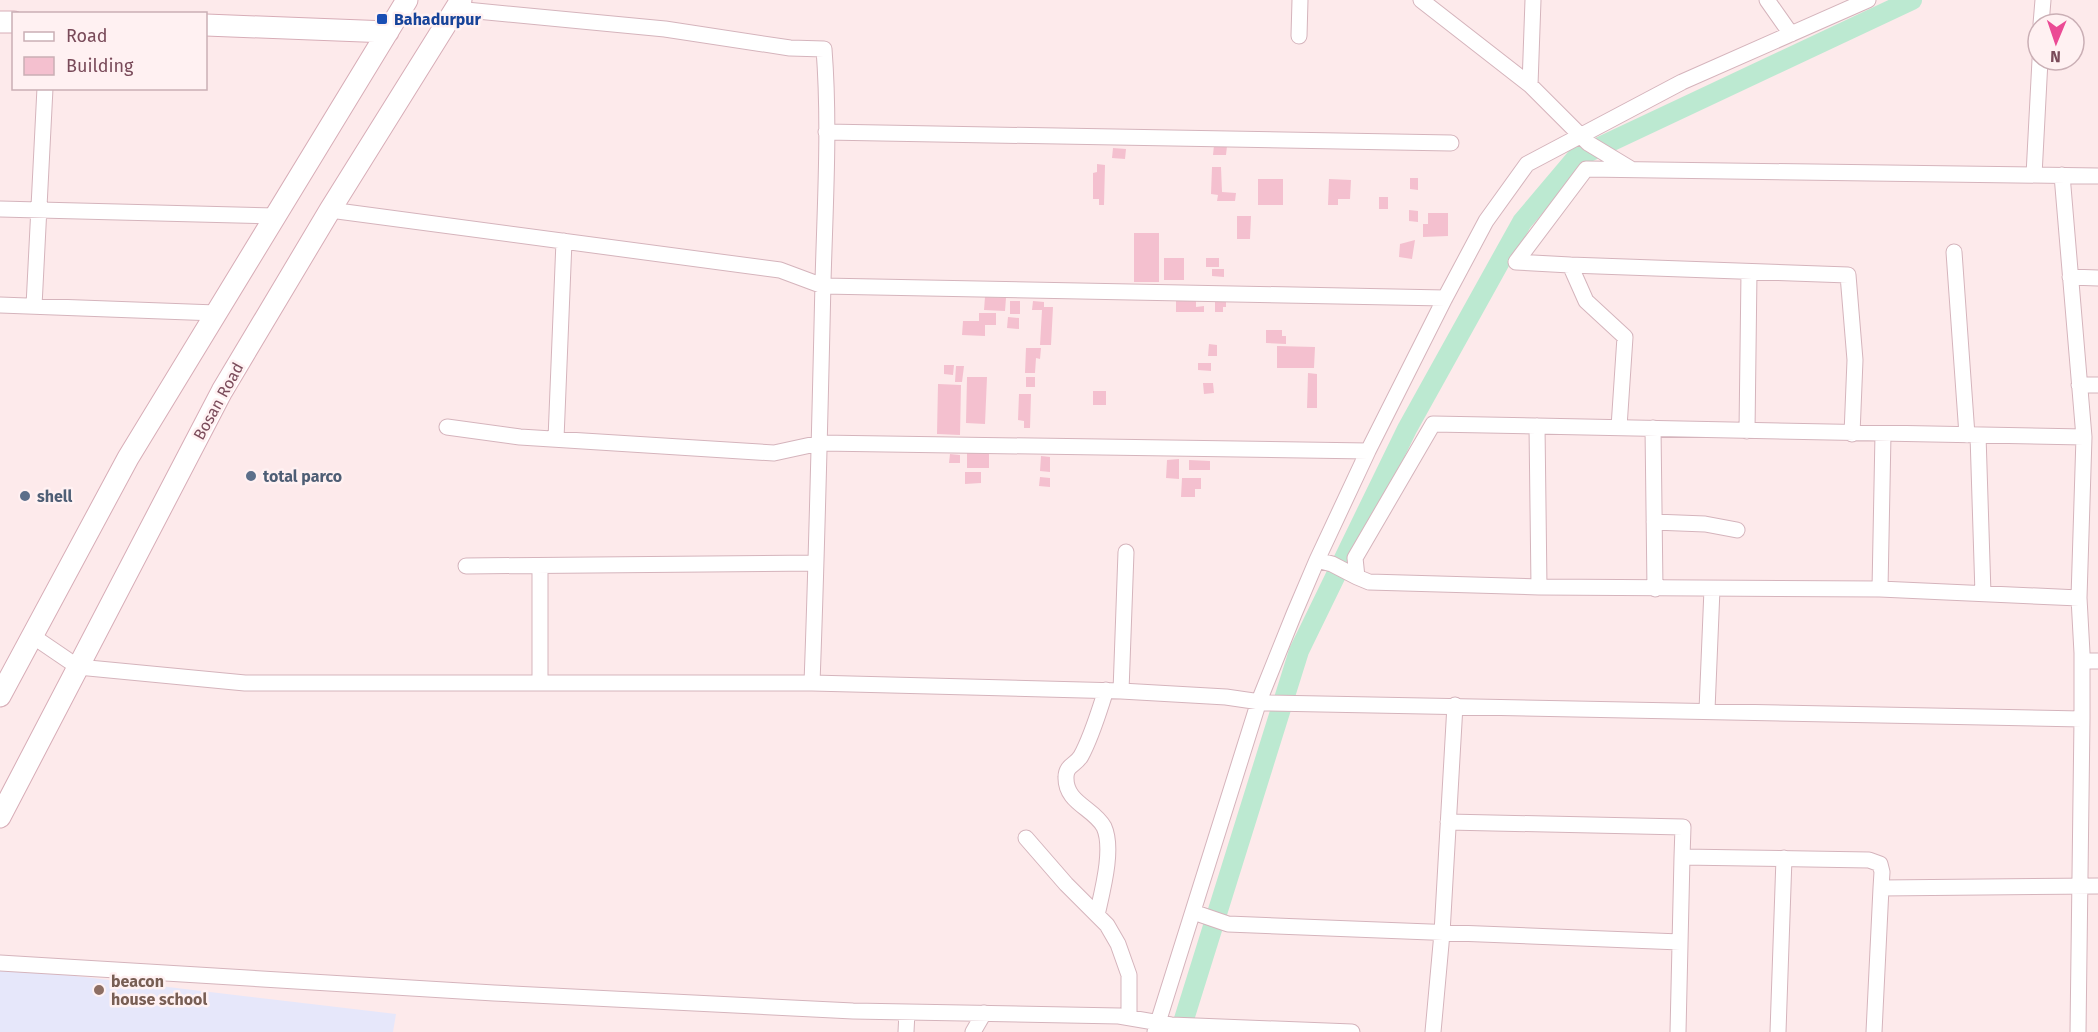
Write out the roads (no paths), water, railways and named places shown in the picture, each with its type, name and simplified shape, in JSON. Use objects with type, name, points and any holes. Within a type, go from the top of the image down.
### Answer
[{"type":"main road","points":[[0,696],[128,458],[407,0]]},
{"type":"main road","name":"Bosan Road","points":[[0,817],[222,391],[330,210],[459,5]]},
{"type":"main road","points":[[207,25],[388,32]]},
{"type":"street","points":[[1299,36],[1300,0]]},
{"type":"street","points":[[1421,0],[1530,85],[1585,139],[1634,171]]},
{"type":"street","points":[[1530,85],[1533,0]]},
{"type":"street","points":[[1767,0],[1791,34]]},
{"type":"street","points":[[1162,1026],[1193,912],[1263,702],[1324,562],[1368,451],[1486,222],[1527,164],[1585,139],[1682,82],[1791,34],[1841,6],[1868,0]]},
{"type":"street","points":[[459,5],[665,29],[790,48],[824,49],[826,132],[820,443],[812,683]]},
{"type":"street","points":[[2034,175],[2039,72]]},
{"type":"street","points":[[34,306],[45,90]]},
{"type":"street","points":[[826,132],[1450,143]]},
{"type":"street","points":[[1852,434],[1855,360],[1848,275],[1516,262],[1586,169],[2098,176]]},
{"type":"street","points":[[2062,175],[2090,492],[2079,598],[2090,661],[2082,719],[2078,1032]]},
{"type":"street","points":[[0,209],[275,216]]},
{"type":"street","points":[[330,210],[780,270],[823,286],[1445,298]]},
{"type":"street","points":[[556,439],[564,241]]},
{"type":"street","points":[[1954,252],[1972,435],[1983,594]]},
{"type":"street","points":[[1570,265],[1586,301],[1625,337],[1619,427]]},
{"type":"street","points":[[1747,431],[1749,272]]},
{"type":"street","points":[[2070,277],[2098,278]]},
{"type":"street","points":[[0,305],[216,313]]},
{"type":"street","points":[[2079,385],[2098,385]]},
{"type":"street","points":[[1351,574],[1355,558],[1432,424],[2084,438]]},
{"type":"street","points":[[1537,426],[1539,587]]},
{"type":"street","points":[[447,427],[556,439],[774,453],[820,443],[1368,451]]},
{"type":"street","points":[[1653,428],[1655,589]]},
{"type":"street","points":[[1880,589],[1883,434]]},
{"type":"street","points":[[1654,522],[1705,524],[1737,530]]},
{"type":"street","points":[[1097,915],[1106,863],[1107,846],[1104,827],[1071,797],[1065,779],[1068,768],[1080,758],[1113,691],[1126,552]]},
{"type":"street","points":[[1324,562],[1369,582],[1655,589],[1880,589],[2079,598]]},
{"type":"street","points":[[466,566],[816,563]]},
{"type":"street","points":[[540,566],[540,683]]},
{"type":"street","points":[[1707,710],[1712,589]]},
{"type":"street","points":[[32,635],[78,667],[245,683],[812,683],[1113,691],[1227,697],[1263,702],[2082,719]]},
{"type":"street","points":[[1433,1032],[1442,933],[1455,705]]},
{"type":"street","points":[[1448,822],[1683,827],[1678,1032]]},
{"type":"street","points":[[1026,838],[1066,884],[1107,925],[1118,944],[1129,975],[1129,1017]]},
{"type":"street","points":[[1682,857],[1876,861],[1880,864],[1882,872],[1874,1032]]},
{"type":"street","points":[[1778,1032],[1784,858]]},
{"type":"street","points":[[1881,888],[2098,886]]},
{"type":"street","points":[[1193,912],[1228,924],[1680,942]]},
{"type":"street","points":[[0,963],[482,993],[907,1011],[1129,1017],[1162,1026],[1191,1029],[1352,1032]]},
{"type":"street","points":[[906,1032],[907,1011]]},
{"type":"street","points":[[973,1032],[984,1013]]},
{"type":"waterway","points":[[1180,1032],[1299,651],[1407,429],[1522,222],[1576,158],[1912,0]]},
{"type":"place","name":"Bahadurpur","points":[[382,19]]},
{"type":"place","name":"total parco","points":[[251,476]]},
{"type":"place","name":"shell","points":[[25,496]]},
{"type":"place","name":"beacon house school","points":[[99,990]]}]
